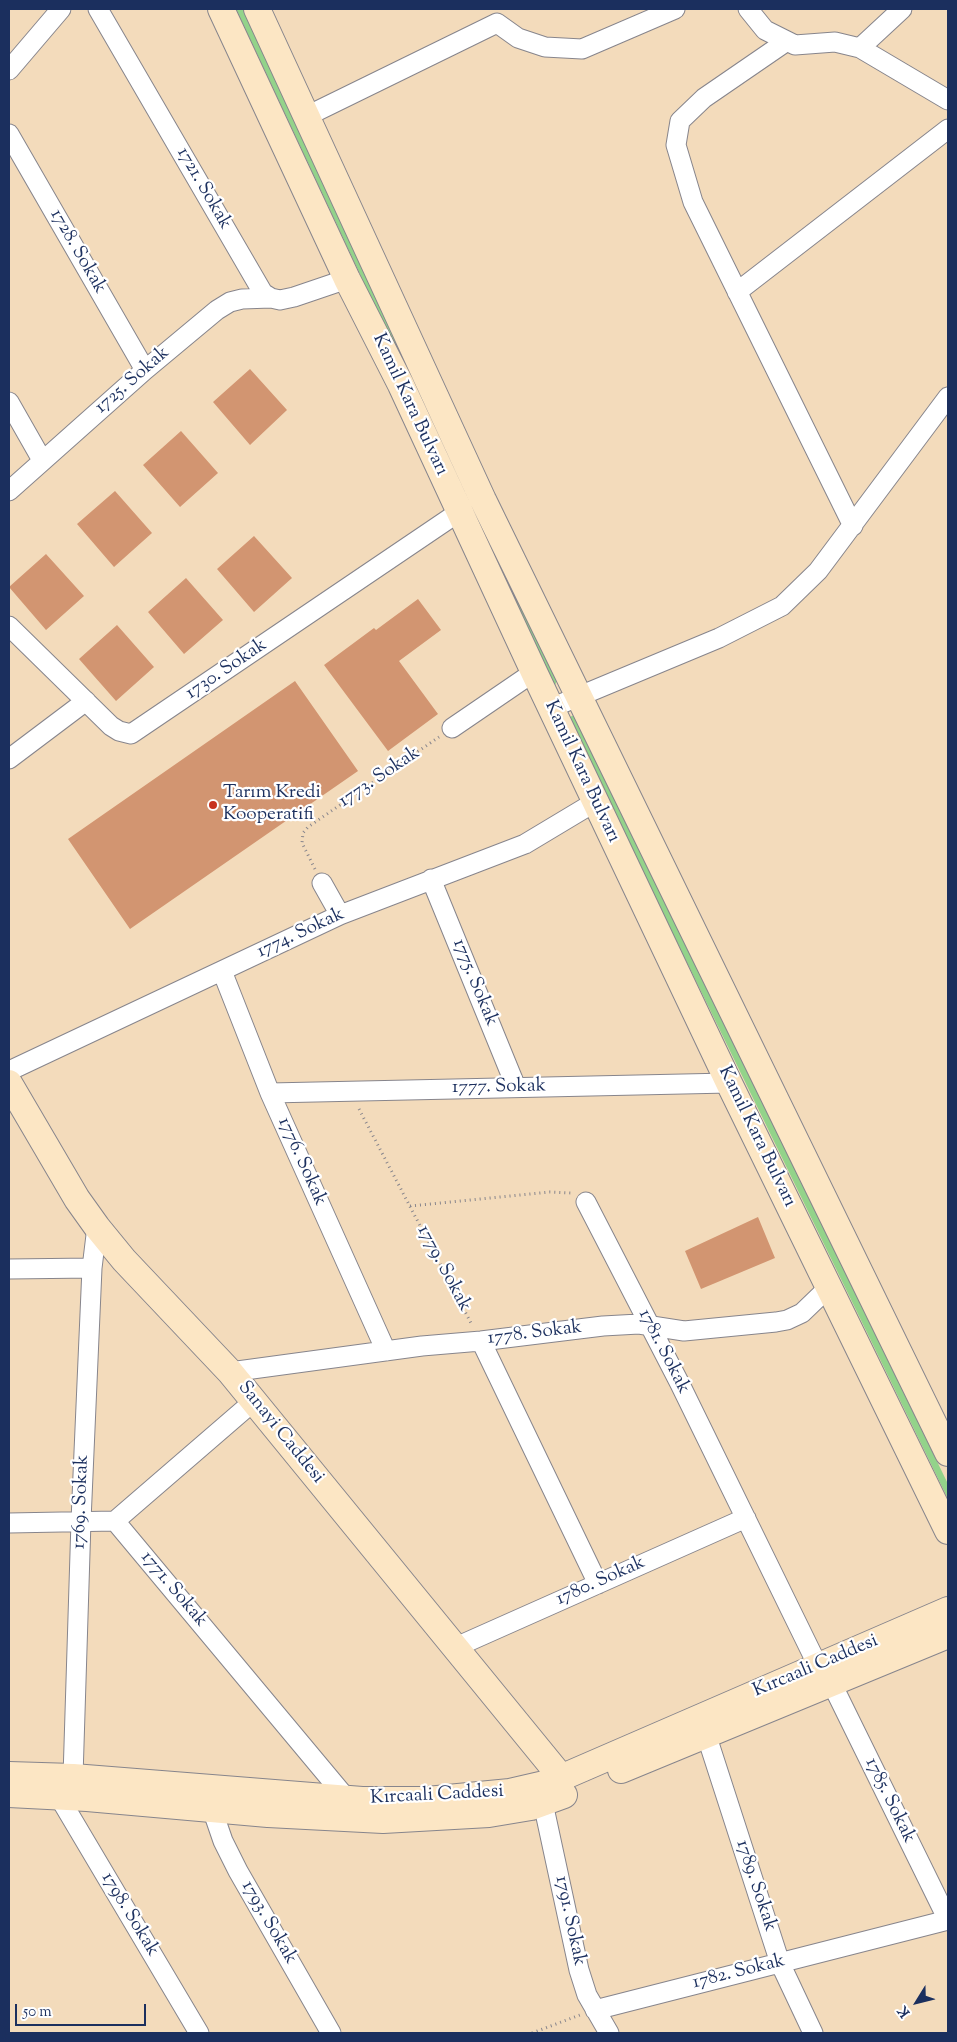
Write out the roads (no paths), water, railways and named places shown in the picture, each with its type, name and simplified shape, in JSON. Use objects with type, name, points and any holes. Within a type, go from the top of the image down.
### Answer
[{"type":"main road","name":"Kamil Kara Bulvarı","points":[[221,9],[347,279],[401,385],[595,802],[729,1083],[948,1531]]},
{"type":"main road","name":"Kamil Kara Bulvarı","points":[[257,9],[483,500],[948,1453]]},
{"type":"main road","name":"Sanayi Caddesi","points":[[9,1083],[77,1199],[97,1227],[124,1260],[230,1372],[561,1776]]},
{"type":"main road","name":"Kırcaali Caddesi","points":[[9,1775],[66,1787],[212,1809],[384,1820],[489,1814],[543,1803],[706,1734],[948,1610]]},
{"type":"main road","name":"Kırcaali Caddesi","points":[[9,1794],[66,1787],[347,1799],[427,1800],[472,1797],[533,1787],[824,1674],[948,1635]]},
{"type":"street","points":[[9,70],[61,9]]},
{"type":"street","name":"1721. Sokak","points":[[98,9],[255,281],[264,293],[271,298]]},
{"type":"street","points":[[307,116],[497,23],[518,38],[545,47],[582,49],[675,9]]},
{"type":"street","points":[[748,9],[765,30],[795,45],[835,42],[860,48],[948,100]]},
{"type":"street","points":[[860,48],[902,9]]},
{"type":"street","points":[[787,41],[704,98],[680,120],[676,145],[694,202],[853,526]]},
{"type":"street","points":[[737,292],[948,128]]},
{"type":"street","name":"1728. Sokak","points":[[9,134],[145,370]]},
{"type":"street","points":[[271,298],[280,300],[294,297],[347,279]]},
{"type":"street","name":"1725. Sokak","points":[[9,491],[145,370],[217,310],[242,299],[271,298]]},
{"type":"street","points":[[551,708],[719,638],[782,606],[818,570],[853,526],[948,397]]},
{"type":"street","points":[[9,402],[42,460]]},
{"type":"street","name":"1730. Sokak","points":[[9,626],[118,732],[124,734],[137,732],[459,512]]},
{"type":"street","points":[[452,728],[534,672]]},
{"type":"street","points":[[9,759],[86,701]]},
{"type":"street","name":"1774. Sokak","points":[[9,1071],[340,915],[525,844],[595,802]]},
{"type":"street","name":"1775. Sokak","points":[[432,879],[516,1087]]},
{"type":"street","points":[[322,883],[340,915]]},
{"type":"street","name":"1776. Sokak","points":[[222,971],[270,1092],[386,1350]]},
{"type":"street","name":"1777. Sokak","points":[[270,1092],[729,1083]]},
{"type":"street","name":"1781. Sokak","points":[[586,1202],[651,1327],[824,1674]]},
{"type":"street","name":"1769. Sokak","points":[[66,1787],[81,1521],[92,1268],[97,1227]]},
{"type":"street","points":[[9,1269],[92,1268]]},
{"type":"street","name":"1778. Sokak","points":[[230,1372],[386,1350],[603,1326],[633,1324],[684,1331],[787,1320],[808,1308],[829,1287]]},
{"type":"street","points":[[481,1341],[598,1584]]},
{"type":"street","points":[[9,1523],[115,1521],[254,1401]]},
{"type":"street","name":"1780. Sokak","points":[[456,1647],[746,1518]]},
{"type":"street","name":"1771. Sokak","points":[[115,1521],[347,1799]]},
{"type":"street","name":"1785. Sokak","points":[[824,1674],[948,1920]]},
{"type":"street","name":"1789. Sokak","points":[[706,1734],[780,1963],[813,2033]]},
{"type":"street","name":"1798. Sokak","points":[[66,1787],[199,2033]]},
{"type":"street","name":"1791. Sokak","points":[[543,1803],[579,1970],[595,2010],[609,2033]]},
{"type":"street","name":"1793. Sokak","points":[[212,1809],[223,1841],[238,1871],[331,2033]]},
{"type":"street","name":"1782. Sokak","points":[[595,2010],[948,1920]]},
{"type":"place","name":"Tarım Kredi Kooperatifi","points":[[213,805]]}]
